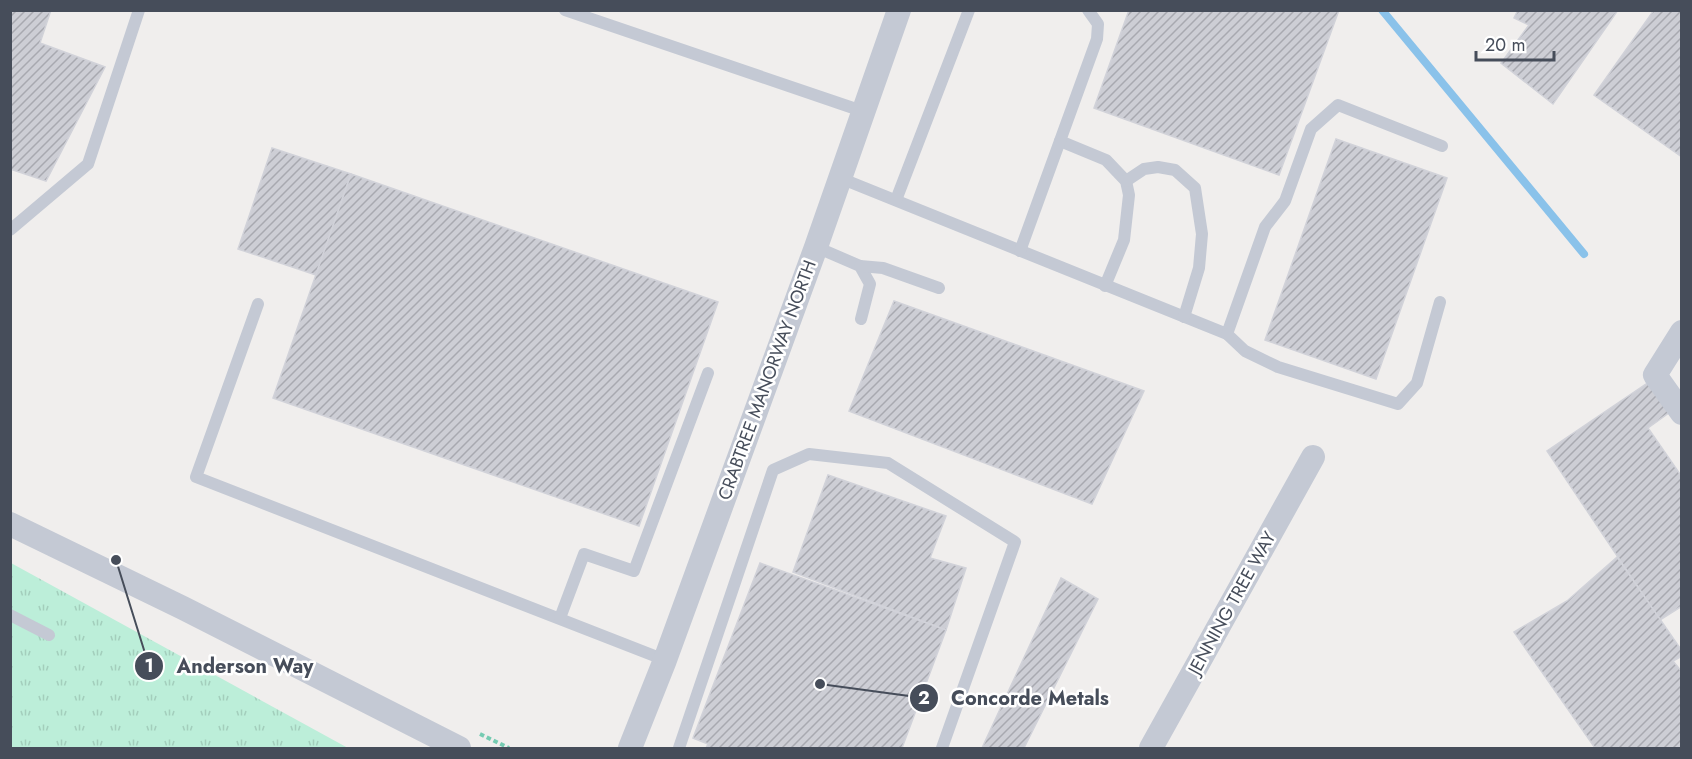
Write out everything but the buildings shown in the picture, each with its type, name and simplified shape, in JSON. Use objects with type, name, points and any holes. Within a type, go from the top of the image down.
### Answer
[{"type":"street","name":"CRABTREE MANORWAY NORTH","points":[[630,748],[665,660],[816,247],[899,10]]},
{"type":"street","points":[[1682,332],[1654,375],[1682,413]]},
{"type":"street","name":"JENNING TREE WAY","points":[[1151,748],[1313,457]]},
{"type":"street","points":[[10,524],[183,608],[467,739]]},
{"type":"lane","points":[[10,230],[88,164],[139,10]]},
{"type":"lane","points":[[565,10],[862,111]]},
{"type":"lane","points":[[896,200],[969,10]]},
{"type":"lane","points":[[1020,251],[1097,39],[1098,24],[1088,10]]},
{"type":"lane","points":[[1227,334],[1265,227],[1285,201],[1311,129],[1338,105],[1442,146]]},
{"type":"lane","points":[[1060,141],[1106,160],[1126,181],[1130,195],[1124,240],[1105,286]]},
{"type":"lane","points":[[1126,181],[1144,169],[1158,167],[1175,170],[1195,188],[1202,234],[1199,268],[1184,317]]},
{"type":"lane","points":[[840,178],[1227,334],[1245,351],[1278,367],[1398,404],[1417,383],[1440,302]]},
{"type":"lane","points":[[816,247],[860,266],[883,268],[939,288]]},
{"type":"lane","points":[[860,266],[870,284],[861,319]]},
{"type":"lane","points":[[258,304],[196,477],[665,660]]},
{"type":"lane","points":[[560,618],[584,554],[634,571],[708,373]]},
{"type":"lane","points":[[679,748],[773,470],[809,454],[888,463],[1015,542],[942,748]]},
{"type":"lane","points":[[10,615],[49,635]]},
{"type":"path","points":[[467,739],[509,748]]},
{"type":"green space","points":[[11,563],[348,748],[11,748]]},
{"type":"waterway","points":[[1382,10],[1584,254]]},
{"type":"place","name":"Anderson Way","points":[[116,560]]},
{"type":"place","name":"Concorde Metals","points":[[820,684]]}]
